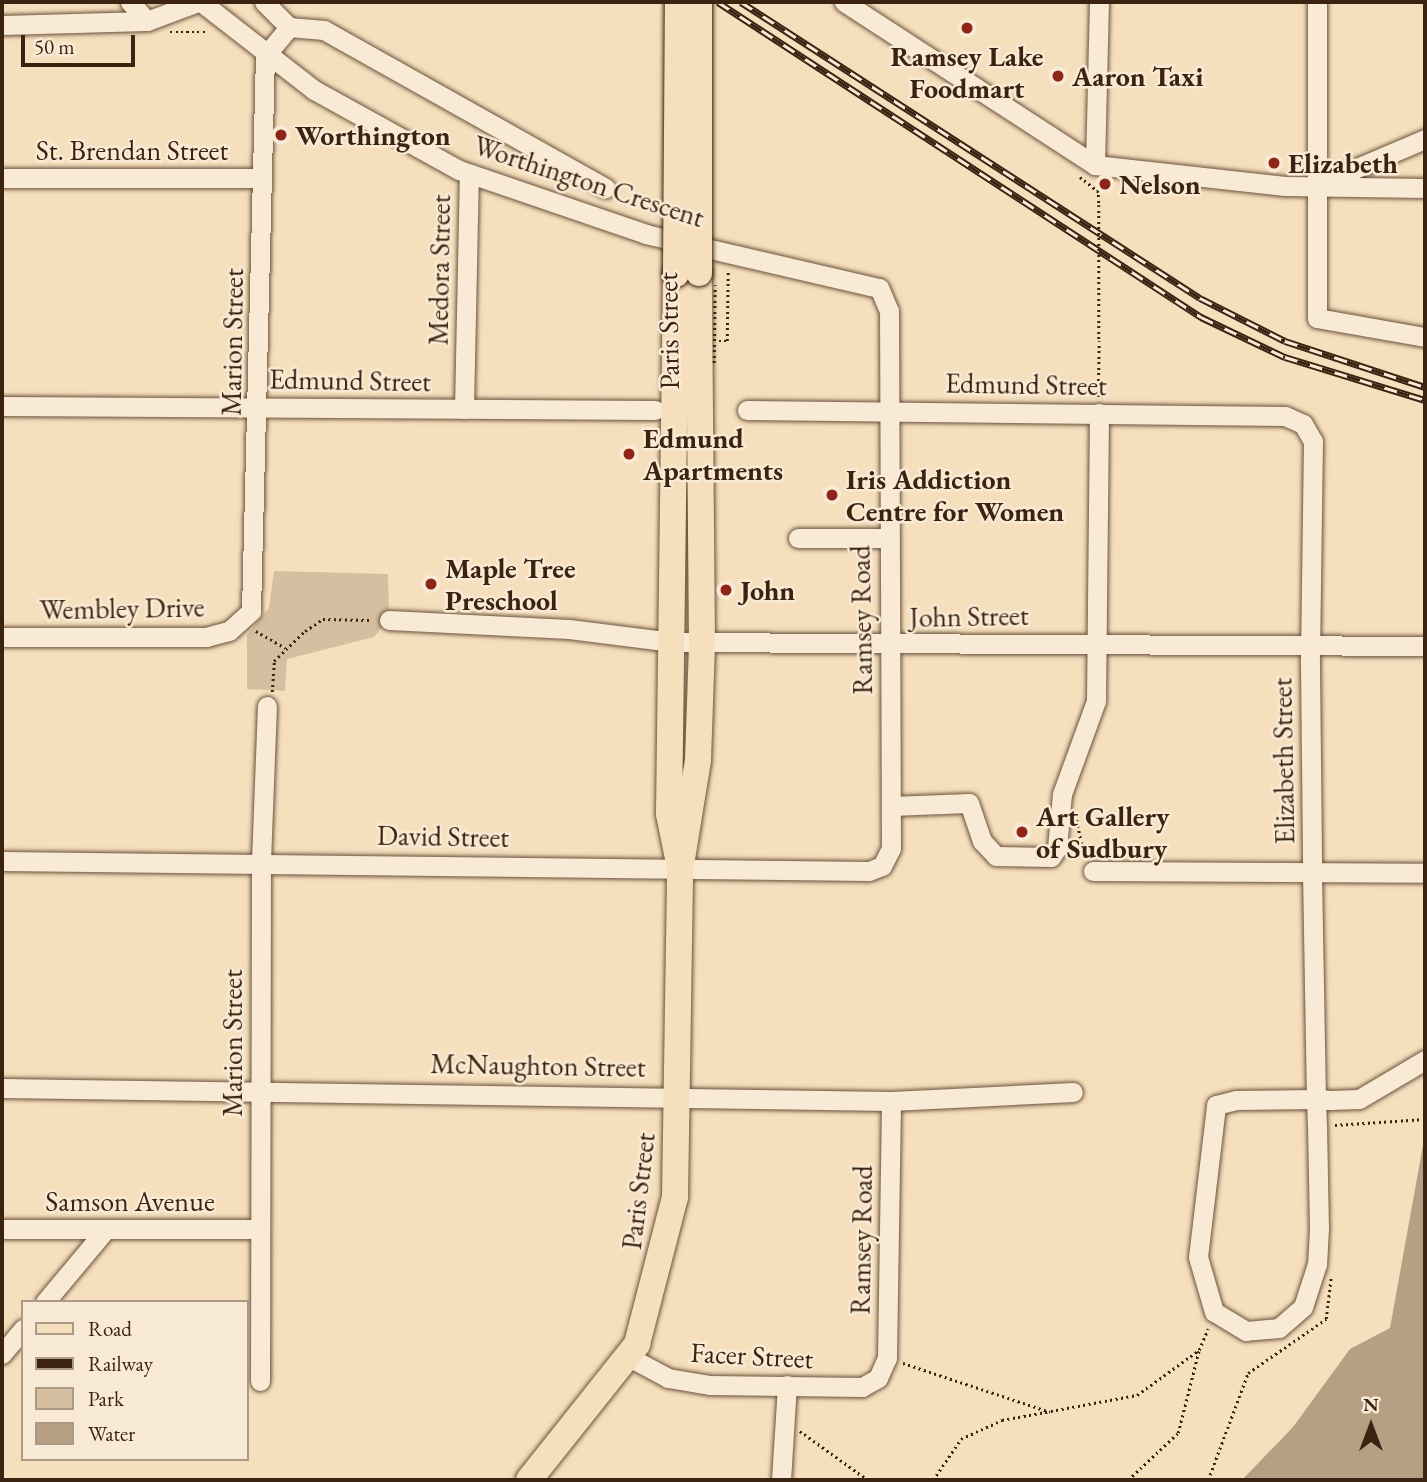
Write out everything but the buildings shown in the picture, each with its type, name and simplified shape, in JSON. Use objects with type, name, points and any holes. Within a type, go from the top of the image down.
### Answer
[{"type":"main road","name":"Paris Street","points":[[529,1480],[628,1356],[658,1279],[675,1197],[679,1095],[680,868],[698,760],[702,643],[678,2]]},
{"type":"main road","name":"Paris Street","points":[[680,868],[670,814],[672,642],[699,2]]},
{"type":"street","points":[[130,2],[147,21]]},
{"type":"street","points":[[2,26],[147,21],[200,2]]},
{"type":"street","name":"Worthington Crescent","points":[[200,2],[265,56],[381,132],[469,174],[646,234],[879,288]]},
{"type":"street","points":[[264,2],[289,27],[324,30],[606,188]]},
{"type":"street","points":[[1095,165],[1098,2]]},
{"type":"street","points":[[1317,2],[1313,186],[1317,318],[1425,337]]},
{"type":"street","points":[[852,4],[1095,165],[1133,174],[1313,186],[1425,188]]},
{"type":"street","points":[[265,56],[289,27]]},
{"type":"street","name":"Marion Street","points":[[248,627],[255,597],[265,56]]},
{"type":"street","points":[[1313,186],[1425,139]]},
{"type":"street","name":"Medora Street","points":[[464,409],[469,174]]},
{"type":"street","name":"St. Brendan Street","points":[[2,178],[262,178]]},
{"type":"street","name":"Ramsey Road","points":[[879,288],[889,311],[887,538],[891,645],[891,848],[882,866]]},
{"type":"street","name":"Edmund Street","points":[[2,406],[655,410]]},
{"type":"street","points":[[891,806],[969,803],[987,851],[1051,857],[1068,773],[1094,716],[1097,642],[1093,407]]},
{"type":"street","name":"Edmund Street","points":[[747,410],[1093,407],[1285,416],[1303,424]]},
{"type":"street","name":"Elizabeth Street","points":[[1214,1312],[1245,1331],[1262,1332],[1279,1328],[1303,1307],[1318,1252],[1310,643],[1313,441],[1303,424]]},
{"type":"street","points":[[798,538],[887,538]]},
{"type":"street","name":"John Street","points":[[382,620],[569,629],[672,642],[702,643],[891,645],[1097,642],[1425,646]]},
{"type":"street","name":"Wembley Drive","points":[[2,637],[206,637],[248,627]]},
{"type":"street","name":"Marion Street","points":[[260,1381],[258,1228],[261,861],[270,697]]},
{"type":"street","name":"David Street","points":[[2,861],[261,861],[869,871],[882,866]]},
{"type":"street","points":[[1093,871],[1425,873]]},
{"type":"street","points":[[1214,1312],[1198,1256],[1212,1115],[1226,1101],[1359,1099],[1425,1060]]},
{"type":"street","name":"McNaughton Street","points":[[2,1088],[679,1095],[891,1101],[1073,1092]]},
{"type":"street","name":"Ramsey Road","points":[[878,1378],[887,1358],[891,1101]]},
{"type":"street","points":[[47,1300],[106,1228]]},
{"type":"street","name":"Samson Avenue","points":[[2,1229],[258,1228]]},
{"type":"street","points":[[2,1354],[21,1331]]},
{"type":"street","name":"Facer Street","points":[[628,1356],[668,1378],[862,1387],[878,1378]]},
{"type":"street","points":[[781,1480],[788,1421],[787,1385]]},
{"type":"path","points":[[1093,407],[1097,402],[1099,341],[1099,192],[1095,165]]},
{"type":"path","points":[[1078,176],[1099,192]]},
{"type":"path","points":[[715,341],[727,341],[728,272]]},
{"type":"path","points":[[270,697],[274,662],[286,648],[323,619],[382,620]]},
{"type":"path","points":[[248,627],[286,648]]},
{"type":"path","points":[[1081,827],[1082,855]]},
{"type":"path","points":[[1328,1125],[1425,1119]]},
{"type":"path","points":[[1128,1480],[1178,1433],[1199,1350],[1214,1312]]},
{"type":"path","points":[[933,1480],[961,1439],[1002,1420],[1137,1395],[1199,1350]]},
{"type":"path","points":[[887,1358],[1052,1412]]},
{"type":"path","points":[[788,1421],[868,1480]]},
{"type":"green space","points":[[274,571],[388,574],[389,619],[374,637],[287,659],[285,691],[247,689],[247,635],[269,608]]},
{"type":"water","points":[[1425,1134],[1425,1480],[1242,1480],[1293,1427],[1350,1349],[1390,1328]]},
{"type":"railway","points":[[718,2],[1201,317],[1285,357],[1425,400]]},
{"type":"railway","points":[[741,2],[1200,298],[1285,341],[1425,387]]},
{"type":"place","name":"Ramsey Lake Foodmart","points":[[967,28]]},
{"type":"place","name":"Aaron Taxi","points":[[1058,76]]},
{"type":"place","name":"Worthington","points":[[281,135]]},
{"type":"place","name":"Elizabeth","points":[[1274,163]]},
{"type":"place","name":"Nelson","points":[[1105,184]]},
{"type":"place","name":"Edmund Apartments","points":[[629,454]]},
{"type":"place","name":"Iris Addiction Centre for Women","points":[[832,495]]},
{"type":"place","name":"Maple Tree Preschool","points":[[431,584]]},
{"type":"place","name":"John","points":[[726,590]]},
{"type":"place","name":"Art Gallery of Sudbury","points":[[1022,832]]}]
